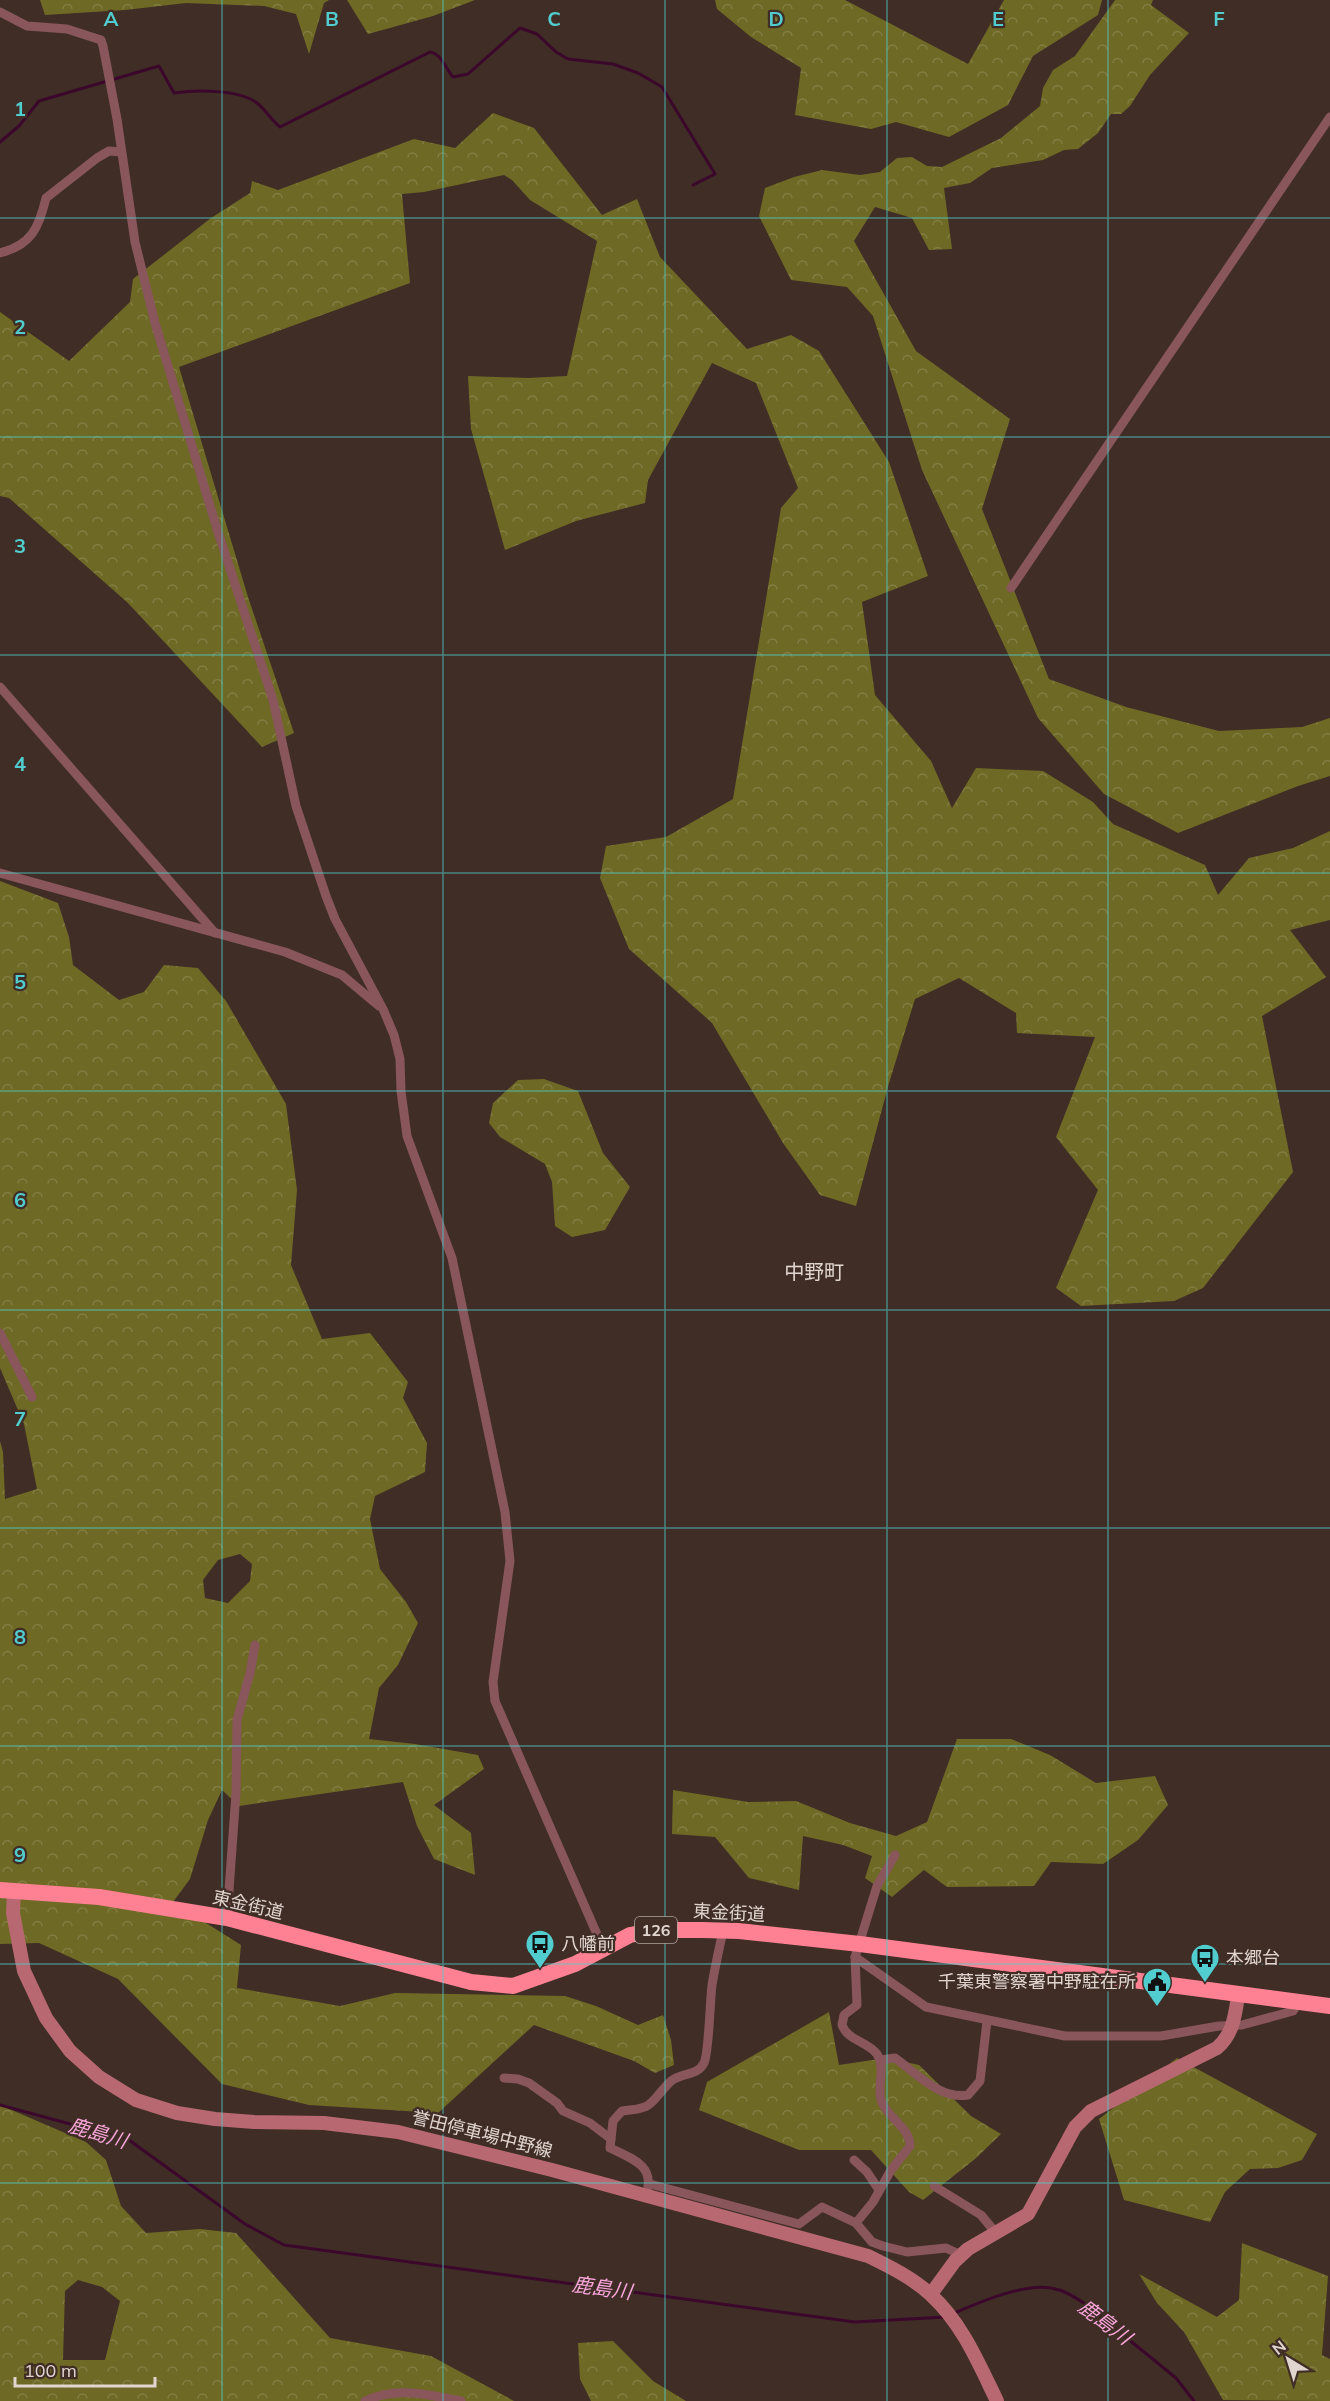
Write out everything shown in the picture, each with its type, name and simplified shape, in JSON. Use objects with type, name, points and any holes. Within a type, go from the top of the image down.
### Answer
[{"type":"highway","name":"東金街道","points":[[7,1890],[99,1898],[227,1918],[471,1982],[513,1986],[554,1973],[630,1935],[656,1930],[723,1931],[858,1950],[1330,2006]]},
{"type":"main road","name":"誉田停車場中野線","points":[[7,1890],[24,1971],[46,2018],[70,2051],[99,2077],[135,2100],[177,2113],[254,2122],[324,2122],[398,2132],[648,2190],[870,2249],[931,2294],[944,2309],[973,2350],[997,2401]]},
{"type":"main road","points":[[931,2294],[961,2255],[1028,2214],[1075,2127],[1091,2111],[1217,2048],[1224,2042],[1234,2024],[1238,1996]]},
{"type":"street","points":[[0,12],[27,26],[67,29],[101,40],[103,46],[117,119],[135,242],[155,323],[217,529],[273,700],[296,806],[335,919],[383,1009],[394,1035],[400,1059],[401,1091],[407,1136],[452,1258],[505,1512],[510,1561],[493,1682],[495,1701],[603,1948]]},
{"type":"street","points":[[1011,588],[1330,117]]},
{"type":"street","points":[[0,253],[12,250],[26,241],[40,223],[46,198],[97,158],[109,151],[121,152]]},
{"type":"street","points":[[0,687],[215,933]]},
{"type":"street","points":[[0,873],[285,952],[342,975],[383,1009]]},
{"type":"street","points":[[0,1333],[32,1397]]},
{"type":"street","points":[[227,1918],[236,1793],[237,1720],[255,1645]]},
{"type":"street","points":[[856,2223],[910,2146],[908,2135],[881,2099],[880,2060],[870,2046],[849,2036],[842,2025],[844,2015],[857,2006],[858,1950],[877,1886],[895,1855]]},
{"type":"street","points":[[723,1931],[712,1985],[705,2062],[693,2074],[678,2076],[670,2082],[652,2105],[642,2109],[622,2111],[613,2121],[610,2148],[642,2166],[649,2175],[648,2190],[800,2224],[822,2207],[856,2223],[870,2249],[907,2252],[946,2248],[961,2255]]},
{"type":"street","points":[[858,1950],[926,2007],[1065,2036],[1161,2036],[1234,2024],[1242,2025],[1293,2011],[1298,2002]]},
{"type":"street","points":[[880,2060],[895,2058],[942,2092],[952,2095],[968,2095],[980,2081],[987,2021]]},
{"type":"street","points":[[504,2078],[529,2083],[557,2103],[563,2111],[590,2123],[611,2139]]},
{"type":"street","points":[[854,2160],[867,2172],[879,2190]]},
{"type":"street","points":[[934,2186],[981,2215],[996,2233]]},
{"type":"street","points":[[365,2401],[384,2393],[397,2391],[461,2401]]},
{"type":"green space","points":[[40,0],[329,0],[324,3],[309,54],[296,14],[264,6],[186,3],[125,10],[45,15]]},
{"type":"green space","points":[[347,0],[475,0],[433,16],[368,34]]},
{"type":"green space","points":[[715,0],[845,0],[968,64],[1004,0],[1102,0],[1098,15],[1033,56],[1008,105],[949,137],[896,122],[871,129],[795,115],[801,68],[751,37],[717,9]]},
{"type":"green space","points":[[1115,0],[1153,0],[1151,5],[1189,33],[1150,75],[1130,106],[1121,114],[1111,114],[1098,133],[1078,149],[1064,150],[1043,160],[992,168],[970,183],[944,188],[952,249],[929,250],[912,218],[875,207],[854,241],[916,351],[1010,419],[982,509],[1049,679],[1126,707],[1219,731],[1302,727],[1330,718],[1330,776],[1298,786],[1178,833],[1104,794],[1038,718],[922,470],[873,316],[847,287],[791,280],[759,216],[765,188],[794,177],[822,170],[860,175],[880,172],[897,158],[912,157],[927,166],[942,167],[1001,138],[1040,106],[1043,88],[1053,70],[1075,56]]},
{"type":"green space","points":[[493,113],[534,128],[602,215],[637,199],[660,257],[747,349],[791,335],[819,351],[889,462],[928,576],[862,602],[875,695],[931,761],[952,808],[976,768],[1043,771],[1093,802],[1113,824],[1205,865],[1218,895],[1249,858],[1293,848],[1330,831],[1330,920],[1290,930],[1326,977],[1262,1016],[1293,1172],[1203,1288],[1174,1301],[1081,1306],[1056,1288],[1098,1190],[1056,1137],[1095,1037],[1017,1033],[1016,1013],[959,978],[915,999],[889,1083],[856,1206],[820,1195],[783,1143],[712,1023],[629,949],[600,878],[606,846],[666,837],[733,799],[781,508],[798,488],[756,383],[712,363],[648,480],[645,503],[576,521],[505,550],[471,429],[468,376],[528,378],[567,376],[597,241],[530,200],[512,180],[504,175],[424,192],[402,194],[410,283],[179,367],[248,597],[294,733],[262,747],[128,603],[9,498],[0,496],[0,312],[69,361],[130,302],[133,279],[211,218],[250,193],[252,181],[278,190],[414,139],[455,148]]},
{"type":"green space","points":[[0,881],[58,903],[69,937],[73,965],[119,1000],[144,992],[164,965],[198,968],[226,1001],[286,1104],[297,1190],[291,1265],[322,1339],[370,1333],[408,1382],[403,1398],[427,1443],[425,1472],[375,1496],[370,1519],[380,1569],[406,1602],[418,1623],[398,1665],[379,1688],[369,1739],[478,1755],[484,1769],[434,1805],[471,1833],[475,1875],[434,1859],[417,1826],[403,1782],[239,1806],[222,1790],[208,1820],[190,1879],[173,1902],[241,1945],[237,1988],[340,2006],[395,1993],[565,1996],[596,2006],[638,2025],[663,2015],[671,2040],[674,2065],[655,2073],[634,2061],[534,2025],[438,2113],[309,2105],[222,2084],[118,1979],[39,1943],[0,1944],[0,1441],[3,1452],[5,1499],[37,1489],[24,1424],[0,1368]],"holes":[[[240,1554],[252,1564],[250,1581],[228,1603],[205,1598],[203,1580],[218,1560]]]},
{"type":"green space","points":[[544,1079],[578,1091],[603,1153],[630,1187],[605,1230],[572,1237],[555,1226],[552,1182],[545,1164],[500,1137],[489,1123],[493,1103],[518,1080]]},
{"type":"green space","points":[[957,1739],[1011,1739],[1050,1755],[1096,1783],[1155,1776],[1168,1805],[1138,1840],[1103,1864],[1051,1862],[1034,1886],[947,1887],[924,1870],[892,1897],[865,1878],[872,1856],[843,1845],[803,1836],[799,1890],[749,1878],[715,1837],[672,1834],[673,1790],[748,1802],[796,1801],[850,1823],[896,1836],[927,1822]]},
{"type":"green space","points":[[829,2012],[839,2065],[886,2058],[919,2065],[971,2116],[1001,2134],[975,2159],[923,2200],[909,2192],[871,2150],[799,2150],[699,2110],[707,2082]]},
{"type":"green space","points":[[1177,2058],[1317,2134],[1302,2160],[1278,2168],[1250,2169],[1225,2192],[1210,2222],[1124,2200],[1099,2119]]},
{"type":"green space","points":[[0,2105],[86,2142],[106,2160],[121,2206],[146,2233],[200,2229],[236,2233],[330,2338],[431,2356],[514,2401],[0,2401]],"holes":[[[78,2280],[102,2287],[120,2301],[105,2360],[63,2360],[65,2291]]]},
{"type":"green space","points":[[1242,2243],[1328,2276],[1322,2355],[1330,2359],[1330,2401],[1223,2400],[1184,2332],[1157,2303],[1139,2274],[1217,2317],[1239,2300]]},
{"type":"green space","points":[[613,2341],[653,2381],[686,2401],[591,2401],[580,2379],[578,2343]]},
{"type":"waterway","points":[[0,142],[19,126],[39,101],[159,66],[174,93],[205,91],[240,95],[257,103],[280,127],[430,52],[440,58],[453,77],[468,74],[520,28],[537,34],[556,52],[568,59],[613,64],[638,73],[662,87],[715,174],[693,185]]},
{"type":"waterway","name":"鹿島川","points":[[0,2105],[129,2140],[245,2224],[284,2245],[855,2322],[946,2317]]},
{"type":"waterway","name":"鹿島川","points":[[952,2314],[1027,2288],[1060,2290],[1084,2303],[1176,2378],[1194,2401]]},
{"type":"place","name":"八幡前","points":[[540,1970]]},
{"type":"place","name":"本郷台","points":[[1205,1984]]},
{"type":"place","name":"千葉東警察署中野駐在所","points":[[1157,2008]]},
{"type":"district","name":"中野町","points":[[814,1272]]}]
